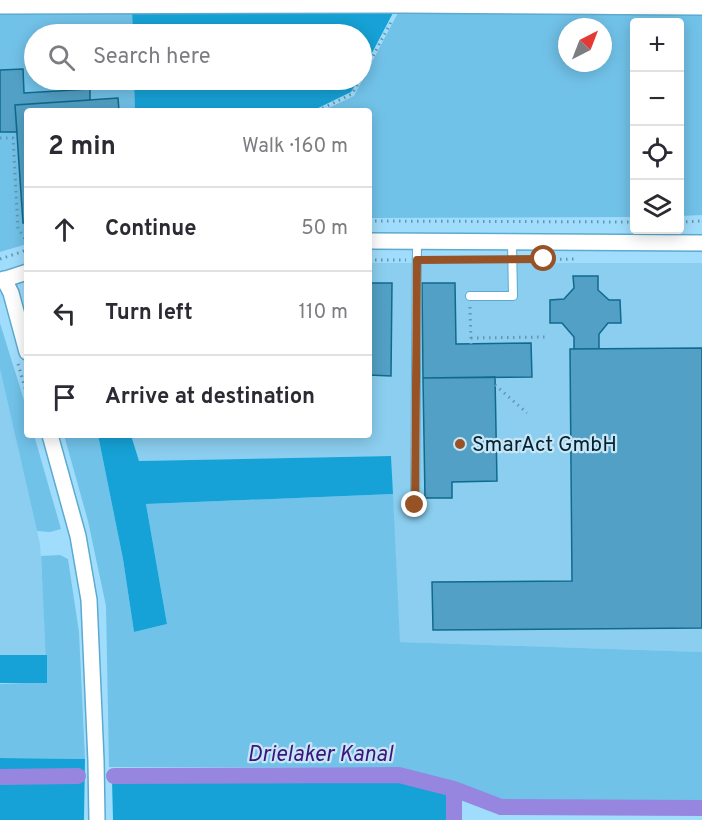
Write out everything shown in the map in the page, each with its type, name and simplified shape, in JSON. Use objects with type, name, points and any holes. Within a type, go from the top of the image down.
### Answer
[{"type":"street","points":[[0,6],[619,3],[702,7]]},
{"type":"street","points":[[372,241],[702,243]]},
{"type":"street","points":[[24,273],[2,280],[10,293],[24,342]]},
{"type":"street","points":[[51,438],[78,536],[89,600],[97,820]]},
{"type":"lane","points":[[415,505],[417,242]]},
{"type":"lane","points":[[470,296],[513,296],[512,243]]},
{"type":"path","points":[[372,57],[400,5]]},
{"type":"path","points":[[322,108],[352,94],[354,90]]},
{"type":"path","points":[[0,138],[13,138],[18,228],[24,237]]},
{"type":"path","points":[[372,221],[630,222]]},
{"type":"path","points":[[684,222],[702,221]]},
{"type":"path","points":[[0,259],[24,251]]},
{"type":"path","points":[[372,260],[577,259]]},
{"type":"path","points":[[470,296],[471,344]]},
{"type":"path","points":[[471,338],[545,337]]},
{"type":"path","points":[[495,385],[527,413]]},
{"type":"shaded area","points":[[395,9],[372,53],[372,24],[133,24],[132,12]]},
{"type":"shaded area","points":[[400,9],[702,11],[702,215],[684,216],[684,18],[630,18],[630,217],[372,218],[372,108],[328,108],[354,96],[357,90],[372,90],[372,62]]},
{"type":"shaded area","points":[[0,12],[132,12],[133,24],[24,24],[24,90],[134,90],[135,108],[24,108],[24,245],[0,252]]},
{"type":"shaded area","points":[[134,90],[352,90],[318,108],[135,108]]},
{"type":"shaded area","points":[[372,263],[702,263],[702,652],[399,642],[391,456],[139,461],[132,438],[372,438]]},
{"type":"shaded area","points":[[0,323],[24,400],[24,438],[35,438],[61,529],[50,532],[37,531],[0,369]]},
{"type":"shaded area","points":[[0,369],[40,544],[47,655],[0,655]]},
{"type":"shaded area","points":[[65,438],[99,438],[123,559],[134,632],[167,624],[146,504],[393,494],[400,642],[702,652],[702,802],[503,801],[394,767],[109,767],[106,606],[88,521]]},
{"type":"shaded area","points":[[99,438],[132,438],[139,461],[391,456],[393,494],[146,504],[167,624],[134,632],[123,559]]},
{"type":"shaded area","points":[[60,555],[68,559],[79,632],[85,759],[0,758],[0,684],[47,682],[41,556]]},
{"type":"shaded area","points":[[0,655],[47,655],[47,683],[0,683]]},
{"type":"shaded area","points":[[0,758],[85,759],[84,820],[0,820]]},
{"type":"shaded area","points":[[399,779],[450,794],[451,820],[113,820],[112,780]]},
{"type":"building","points":[[23,69],[24,93],[90,90],[90,100],[15,105],[17,132],[0,132],[0,70]]},
{"type":"building","points":[[118,98],[119,108],[24,108],[24,223],[23,223],[15,105]]},
{"type":"building","points":[[573,276],[598,276],[598,290],[609,300],[620,300],[621,323],[608,323],[599,334],[599,349],[574,349],[574,337],[562,323],[550,323],[550,300],[564,299],[574,288]]},
{"type":"building","points":[[372,283],[392,283],[391,376],[372,375]]},
{"type":"building","name":"SmarAct GmbH","points":[[422,283],[455,283],[456,344],[531,343],[532,377],[423,378]]},
{"type":"building","points":[[702,348],[702,628],[433,630],[432,582],[572,581],[570,349]]},
{"type":"building","name":"SmarAct GmbH","points":[[495,377],[497,481],[452,482],[452,498],[425,498],[423,378]]},
{"type":"waterway","name":"Drielaker Kanal","points":[[114,776],[399,775],[454,789],[501,807],[702,808]]},
{"type":"waterway","name":"Drielaker Kanal","points":[[0,777],[78,776]]},
{"type":"waterway","points":[[454,789],[454,820]]},
{"type":"place","name":"SmarAct GmbH","points":[[460,444]]},
{"type":"route","points":[[415,505],[417,260],[544,259]]}]
